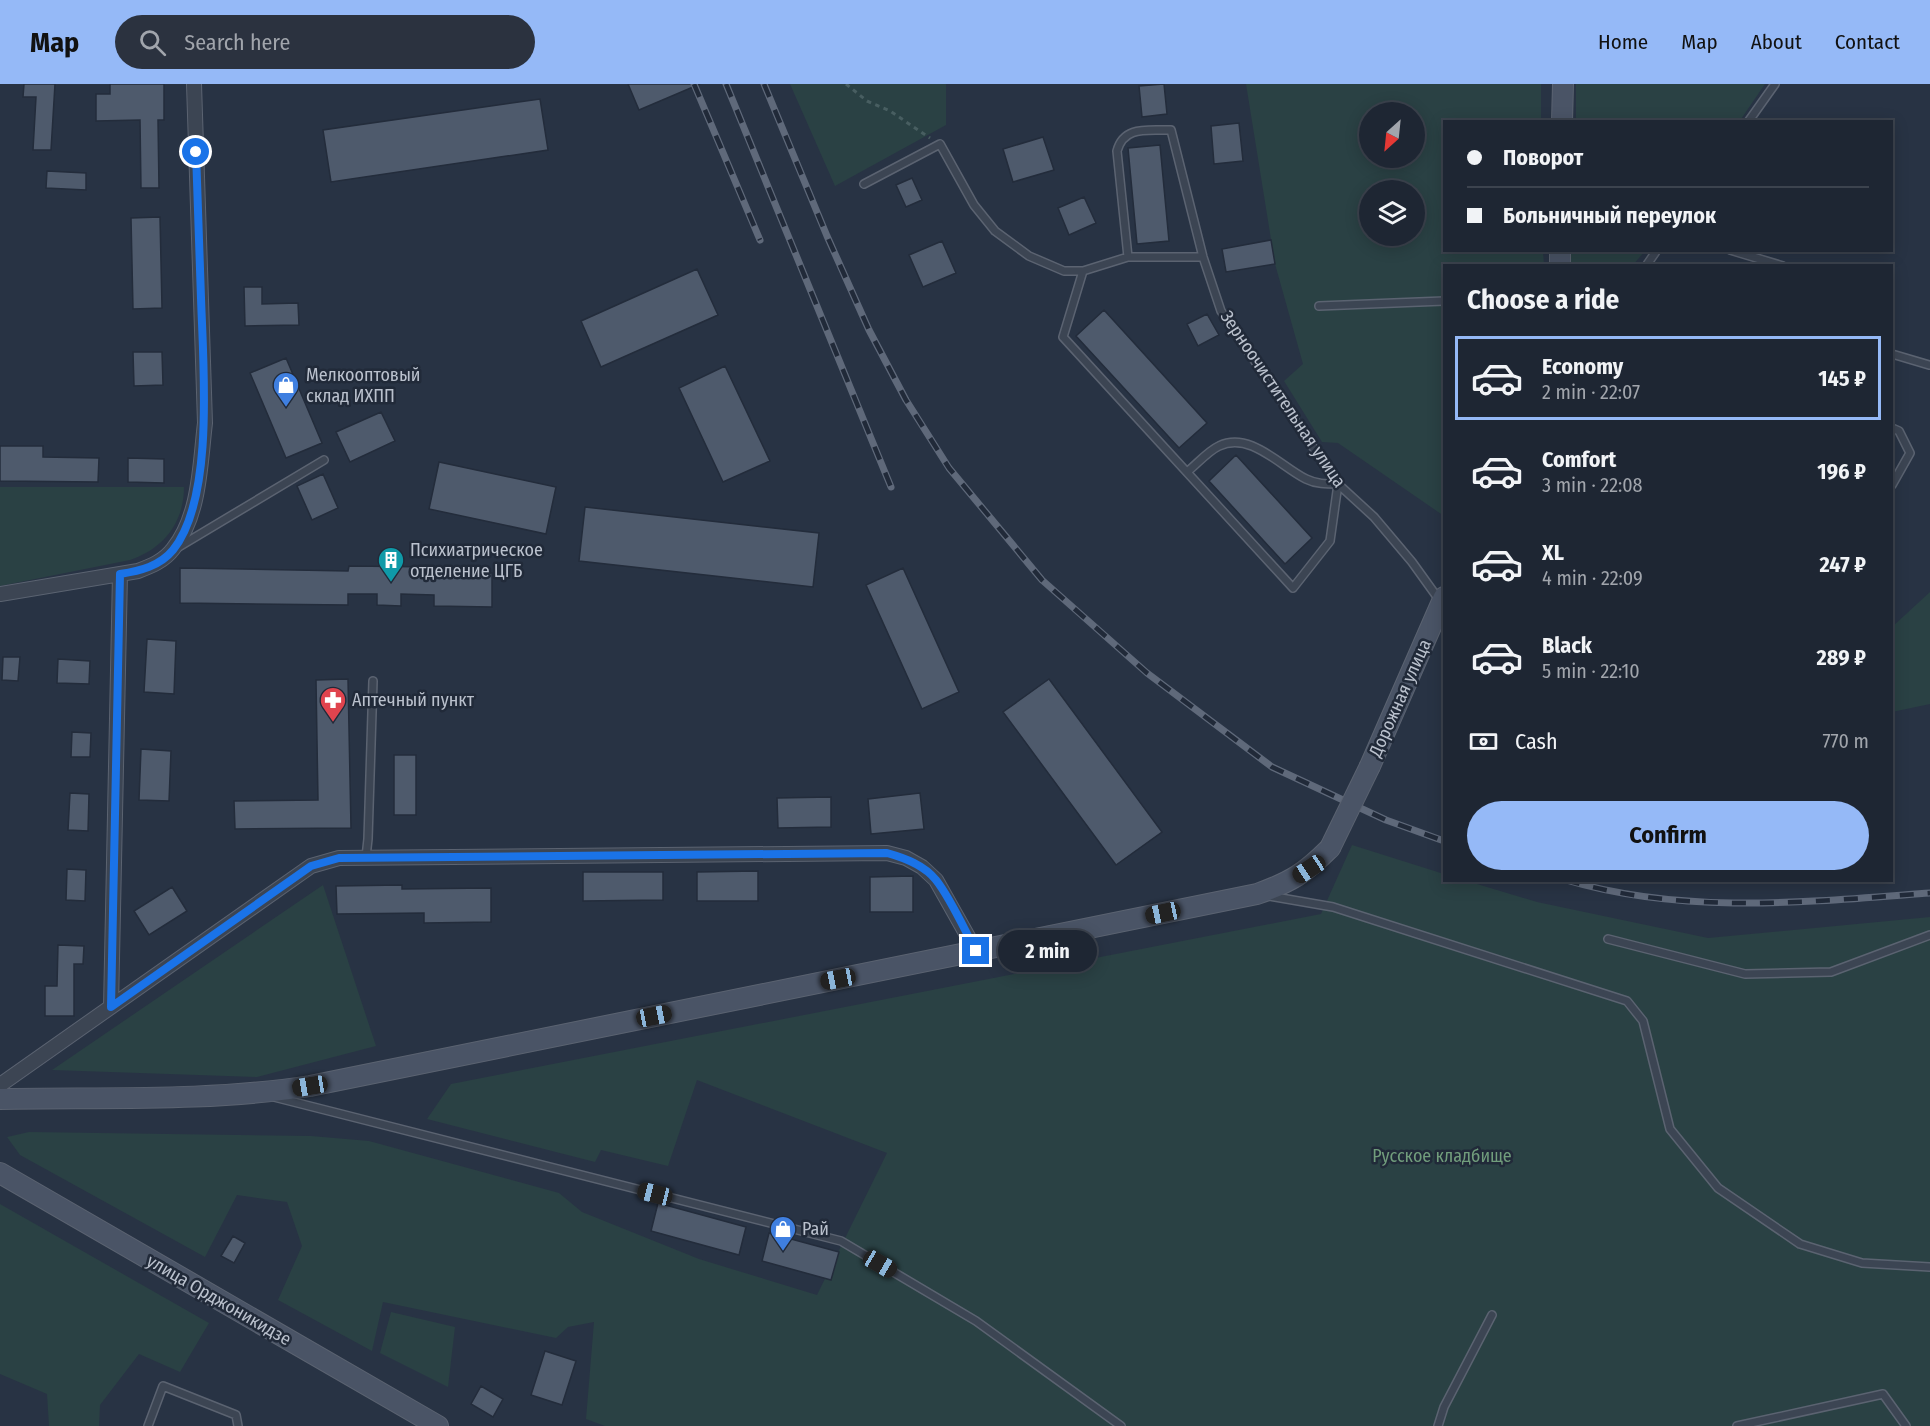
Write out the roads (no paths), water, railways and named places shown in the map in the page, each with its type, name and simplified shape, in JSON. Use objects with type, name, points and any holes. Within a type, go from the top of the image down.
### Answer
[{"type":"street","points":[[0,594],[138,571],[156,564],[172,551],[183,534],[190,516],[198,478],[205,423],[194,84]]},
{"type":"street","points":[[1562,120],[1563,84]]},
{"type":"street","points":[[111,1007],[120,574]]},
{"type":"street","name":"Дорожная улица","points":[[0,1099],[260,1094],[310,1086],[1257,894],[1286,884],[1309,869],[1330,848],[1370,766],[1443,600]]},
{"type":"street","points":[[0,1085],[311,866],[339,858],[887,853],[906,858],[922,867],[936,880],[976,951]]},
{"type":"street","name":"улица Орджоникидзе","points":[[0,1173],[438,1426]]},
{"type":"lane","points":[[1749,120],[1774,84]]},
{"type":"lane","name":"Зерноочистительная улица","points":[[1128,257],[1117,151],[1120,140],[1130,132],[1171,130],[1203,257],[1221,310],[1338,484],[1374,517],[1443,600]]},
{"type":"lane","points":[[864,184],[940,144],[974,205],[995,231],[1029,256],[1064,271],[1083,271],[1128,257],[1203,257]]},
{"type":"lane","points":[[1737,252],[1776,264]]},
{"type":"lane","points":[[1083,271],[1064,337],[1187,472],[1293,588],[1330,542],[1338,484],[1322,484],[1306,479],[1252,446],[1237,441],[1219,446],[1187,472]]},
{"type":"lane","points":[[1319,306],[1443,302]]},
{"type":"lane","points":[[1893,354],[1929,365]]},
{"type":"lane","points":[[1893,429],[1899,432],[1910,453],[1893,483]]},
{"type":"lane","points":[[172,551],[324,460]]},
{"type":"lane","points":[[366,857],[373,681]]},
{"type":"lane","points":[[1257,894],[1334,907],[1627,1001],[1643,1021],[1670,1129],[1718,1188],[1800,1244],[1862,1263],[1930,1267]]},
{"type":"lane","points":[[1608,939],[1745,974],[1831,972],[1930,935]]},
{"type":"lane","points":[[260,1094],[841,1241],[976,1321],[1121,1426]]},
{"type":"lane","points":[[1438,1426],[1444,1407],[1492,1315]]},
{"type":"lane","points":[[148,1426],[163,1386],[236,1415],[238,1426]]},
{"type":"lane","points":[[1737,1426],[1883,1394],[1906,1426]]},
{"type":"railway","points":[[694,84],[760,240]]},
{"type":"railway","points":[[726,84],[891,487]]},
{"type":"railway","points":[[764,84],[869,330],[906,400],[949,468],[1042,580],[1147,673],[1272,767],[1386,820],[1443,841]]},
{"type":"railway","points":[[1574,882],[1611,891],[1701,902],[1793,902],[1930,893]]},
{"type":"place","name":"Мелкооптовый склад ИХПП","points":[[286,408]]},
{"type":"place","name":"Психиатрическое отделение ЦГБ","points":[[391,583]]},
{"type":"place","name":"Аптечный пункт","points":[[333,723]]},
{"type":"place","name":"Рай","points":[[783,1252]]},
{"type":"park label","name":"Русское кладбище","points":[[1442,1156]]}]
